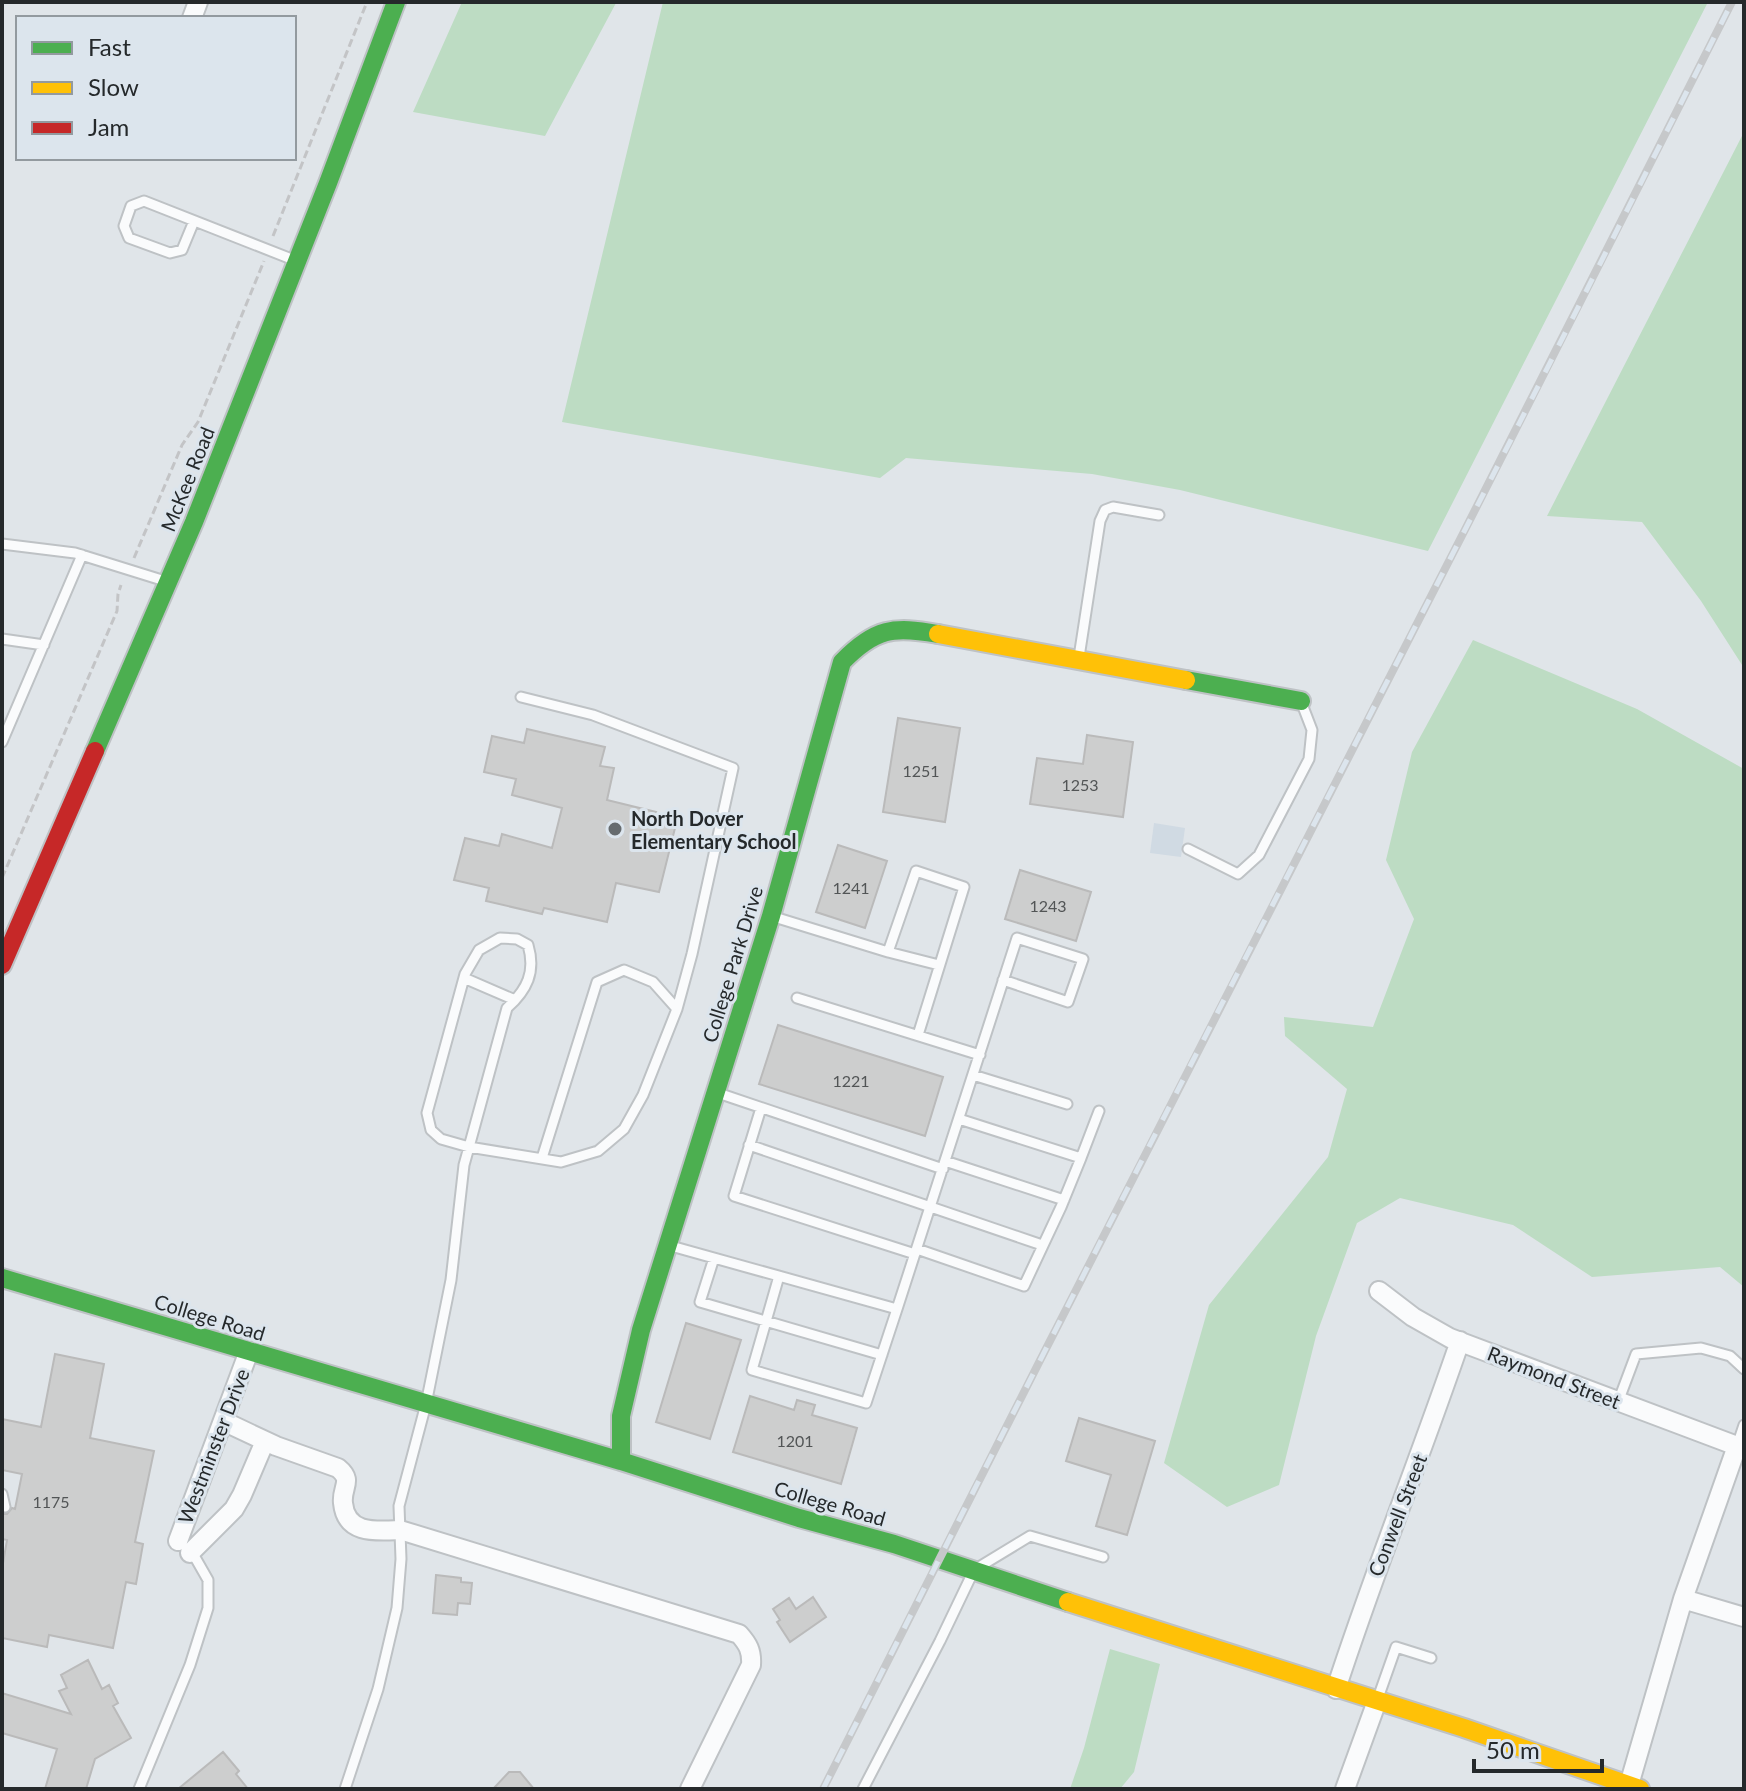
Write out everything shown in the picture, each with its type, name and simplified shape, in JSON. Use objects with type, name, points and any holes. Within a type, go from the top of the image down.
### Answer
[{"type":"street","name":"McKee Road","points":[[2,965],[194,522],[396,2]]},
{"type":"street","name":"College Park Drive","points":[[621,1461],[621,1416],[641,1330],[771,916],[842,662],[862,642],[882,632],[908,629],[1301,701]]},
{"type":"street","name":"College Road","points":[[2,1278],[894,1544],[1464,1728],[1634,1787]]},
{"type":"street","name":"Raymond Street","points":[[1379,1291],[1413,1317],[1460,1341],[1737,1446]]},
{"type":"street","name":"Conwell Street","points":[[1336,1689],[1460,1341]]},
{"type":"street","name":"Westminster Drive","points":[[184,1547],[223,1421],[249,1351]]},
{"type":"street","points":[[223,1421],[345,1473],[347,1481],[342,1502],[348,1517],[369,1532],[400,1530],[739,1634],[752,1654],[751,1665],[690,1789]]},
{"type":"street","points":[[184,1547],[234,1509],[265,1441]]},
{"type":"street","points":[[1634,1787],[1683,1599],[1737,1446]]},
{"type":"street","points":[[1683,1599],[1744,1617]]},
{"type":"street","points":[[1345,1789],[1377,1701]]},
{"type":"lane","points":[[194,221],[182,250],[170,253],[129,238],[124,226],[131,206],[144,201],[297,261]]},
{"type":"lane","points":[[1079,661],[1100,521],[1105,510],[1113,507],[1159,515]]},
{"type":"lane","points":[[2,544],[82,555],[168,582]]},
{"type":"lane","points":[[2,742],[82,555]]},
{"type":"lane","points":[[2,639],[44,645]]},
{"type":"lane","points":[[345,1789],[378,1689],[397,1608],[401,1559],[399,1506],[426,1404],[451,1280],[464,1165],[469,1147],[507,1008],[520,996],[530,977],[532,958],[528,945],[517,939],[500,938],[479,950],[464,978],[427,1113],[431,1130],[441,1139],[469,1147],[561,1162],[598,1151],[624,1129],[643,1095],[677,1009],[733,768],[593,715],[521,697]]},
{"type":"lane","points":[[1188,849],[1238,874],[1259,855],[1309,759],[1312,730],[1301,701]]},
{"type":"lane","points":[[888,952],[916,871],[964,887],[918,1035]]},
{"type":"lane","points":[[771,916],[939,965]]},
{"type":"lane","points":[[779,1276],[752,1370],[866,1403],[980,1055],[1003,980],[1017,938],[1083,959],[1068,1002],[1003,980]]},
{"type":"lane","points":[[542,1158],[597,982],[624,970],[653,982],[677,1009]]},
{"type":"lane","points":[[464,978],[515,1000]]},
{"type":"lane","points":[[797,998],[980,1055]]},
{"type":"lane","points":[[973,1075],[1067,1104]]},
{"type":"lane","points":[[716,1092],[1064,1200]]},
{"type":"lane","points":[[761,1108],[734,1196],[1024,1286],[1064,1200],[1099,1111]]},
{"type":"lane","points":[[959,1119],[1081,1158]]},
{"type":"lane","points":[[749,1145],[1042,1245]]},
{"type":"lane","points":[[667,1245],[897,1309]]},
{"type":"lane","points":[[714,1258],[700,1302],[882,1355]]},
{"type":"lane","points":[[1618,1402],[1636,1354],[1701,1348],[1730,1356],[1744,1369]]},
{"type":"lane","points":[[1737,1446],[1744,1425]]},
{"type":"lane","points":[[2,1494],[5,1507]]},
{"type":"lane","points":[[863,1789],[974,1570],[1030,1536],[1103,1557]]},
{"type":"lane","points":[[139,1789],[190,1665],[208,1608],[208,1580],[196,1559],[184,1547]]},
{"type":"lane","points":[[1377,1701],[1396,1647],[1431,1658]]},
{"type":"path","points":[[273,237],[367,2]]},
{"type":"path","points":[[134,558],[182,445],[198,422],[264,261]]},
{"type":"path","points":[[2,878],[117,611],[121,585]]},
{"type":"shaded area","points":[[1154,823],[1185,828],[1181,857],[1150,853]]},
{"type":"green space","points":[[462,2],[620,2],[616,3],[545,136],[413,112]]},
{"type":"green space","points":[[663,2],[1708,2],[1428,551],[1180,490],[1092,474],[906,458],[880,478],[562,422]]},
{"type":"green space","points":[[1744,132],[1744,668],[1701,601],[1642,522],[1547,516]]},
{"type":"green space","points":[[1473,640],[1637,709],[1744,769],[1744,1287],[1720,1267],[1592,1277],[1513,1225],[1400,1198],[1357,1223],[1316,1336],[1279,1485],[1227,1507],[1164,1463],[1209,1305],[1328,1157],[1347,1089],[1285,1036],[1284,1017],[1373,1027],[1414,919],[1386,860],[1412,752]]},
{"type":"green space","points":[[1110,1649],[1160,1664],[1134,1772],[1120,1789],[1070,1789],[1084,1748]]},
{"type":"building","points":[[898,718],[960,728],[945,822],[883,812]]},
{"type":"building","name":"North Dover Elementary School","points":[[527,729],[605,747],[600,766],[614,768],[607,800],[656,812],[653,819],[676,824],[659,892],[616,883],[607,922],[544,908],[542,914],[486,901],[489,888],[454,880],[465,838],[499,846],[502,834],[552,848],[562,808],[512,795],[516,779],[484,772],[492,736],[524,743]]},
{"type":"building","points":[[1087,735],[1133,742],[1123,817],[1030,804],[1037,758],[1083,764]]},
{"type":"building","points":[[838,845],[887,861],[865,928],[816,912]]},
{"type":"building","points":[[1020,870],[1091,892],[1076,941],[1005,919]]},
{"type":"building","points":[[778,1025],[943,1077],[925,1136],[759,1084]]},
{"type":"building","points":[[686,1323],[741,1340],[710,1439],[656,1422]]},
{"type":"building","points":[[55,1354],[104,1364],[90,1438],[154,1451],[135,1542],[143,1544],[136,1584],[126,1582],[113,1648],[49,1635],[47,1647],[2,1638],[2,1569],[7,1540],[2,1539],[2,1514],[15,1509],[22,1474],[2,1470],[2,1419],[41,1427]]},
{"type":"building","points":[[750,1396],[794,1410],[797,1400],[815,1405],[812,1415],[857,1428],[841,1484],[733,1452]]},
{"type":"building","points":[[1079,1418],[1155,1441],[1127,1535],[1096,1526],[1111,1475],[1066,1461]]},
{"type":"building","points":[[436,1575],[461,1578],[461,1582],[472,1583],[470,1604],[458,1603],[457,1615],[433,1613]]},
{"type":"building","points":[[813,1597],[826,1617],[790,1642],[773,1609],[789,1598],[796,1609]]},
{"type":"building","points":[[88,1660],[102,1689],[109,1685],[118,1703],[113,1706],[131,1738],[95,1759],[86,1789],[45,1789],[57,1749],[2,1733],[2,1693],[71,1714],[59,1691],[67,1688],[61,1675]]},
{"type":"building","points":[[223,1752],[239,1771],[236,1774],[248,1789],[178,1789]]},
{"type":"building","points":[[509,1772],[520,1772],[534,1789],[493,1789]]},
{"type":"railway","points":[[823,1789],[1732,2]]},
{"type":"traffic: fast","points":[[95,751],[194,522],[396,2]]},
{"type":"traffic: fast","points":[[621,1461],[621,1416],[641,1330],[771,916],[842,662],[865,642],[886,632],[909,630],[938,634]]},
{"type":"traffic: fast","points":[[1186,680],[1301,701]]},
{"type":"traffic: fast","points":[[2,1278],[621,1461],[799,1518],[894,1544],[1068,1602]]},
{"type":"traffic: slow","points":[[938,634],[1186,680]]},
{"type":"traffic: slow","points":[[1068,1602],[1464,1728],[1640,1789]]},
{"type":"traffic: jam","points":[[2,965],[95,751]]},
{"type":"place","name":"North Dover Elementary School","points":[[615,829]]}]
